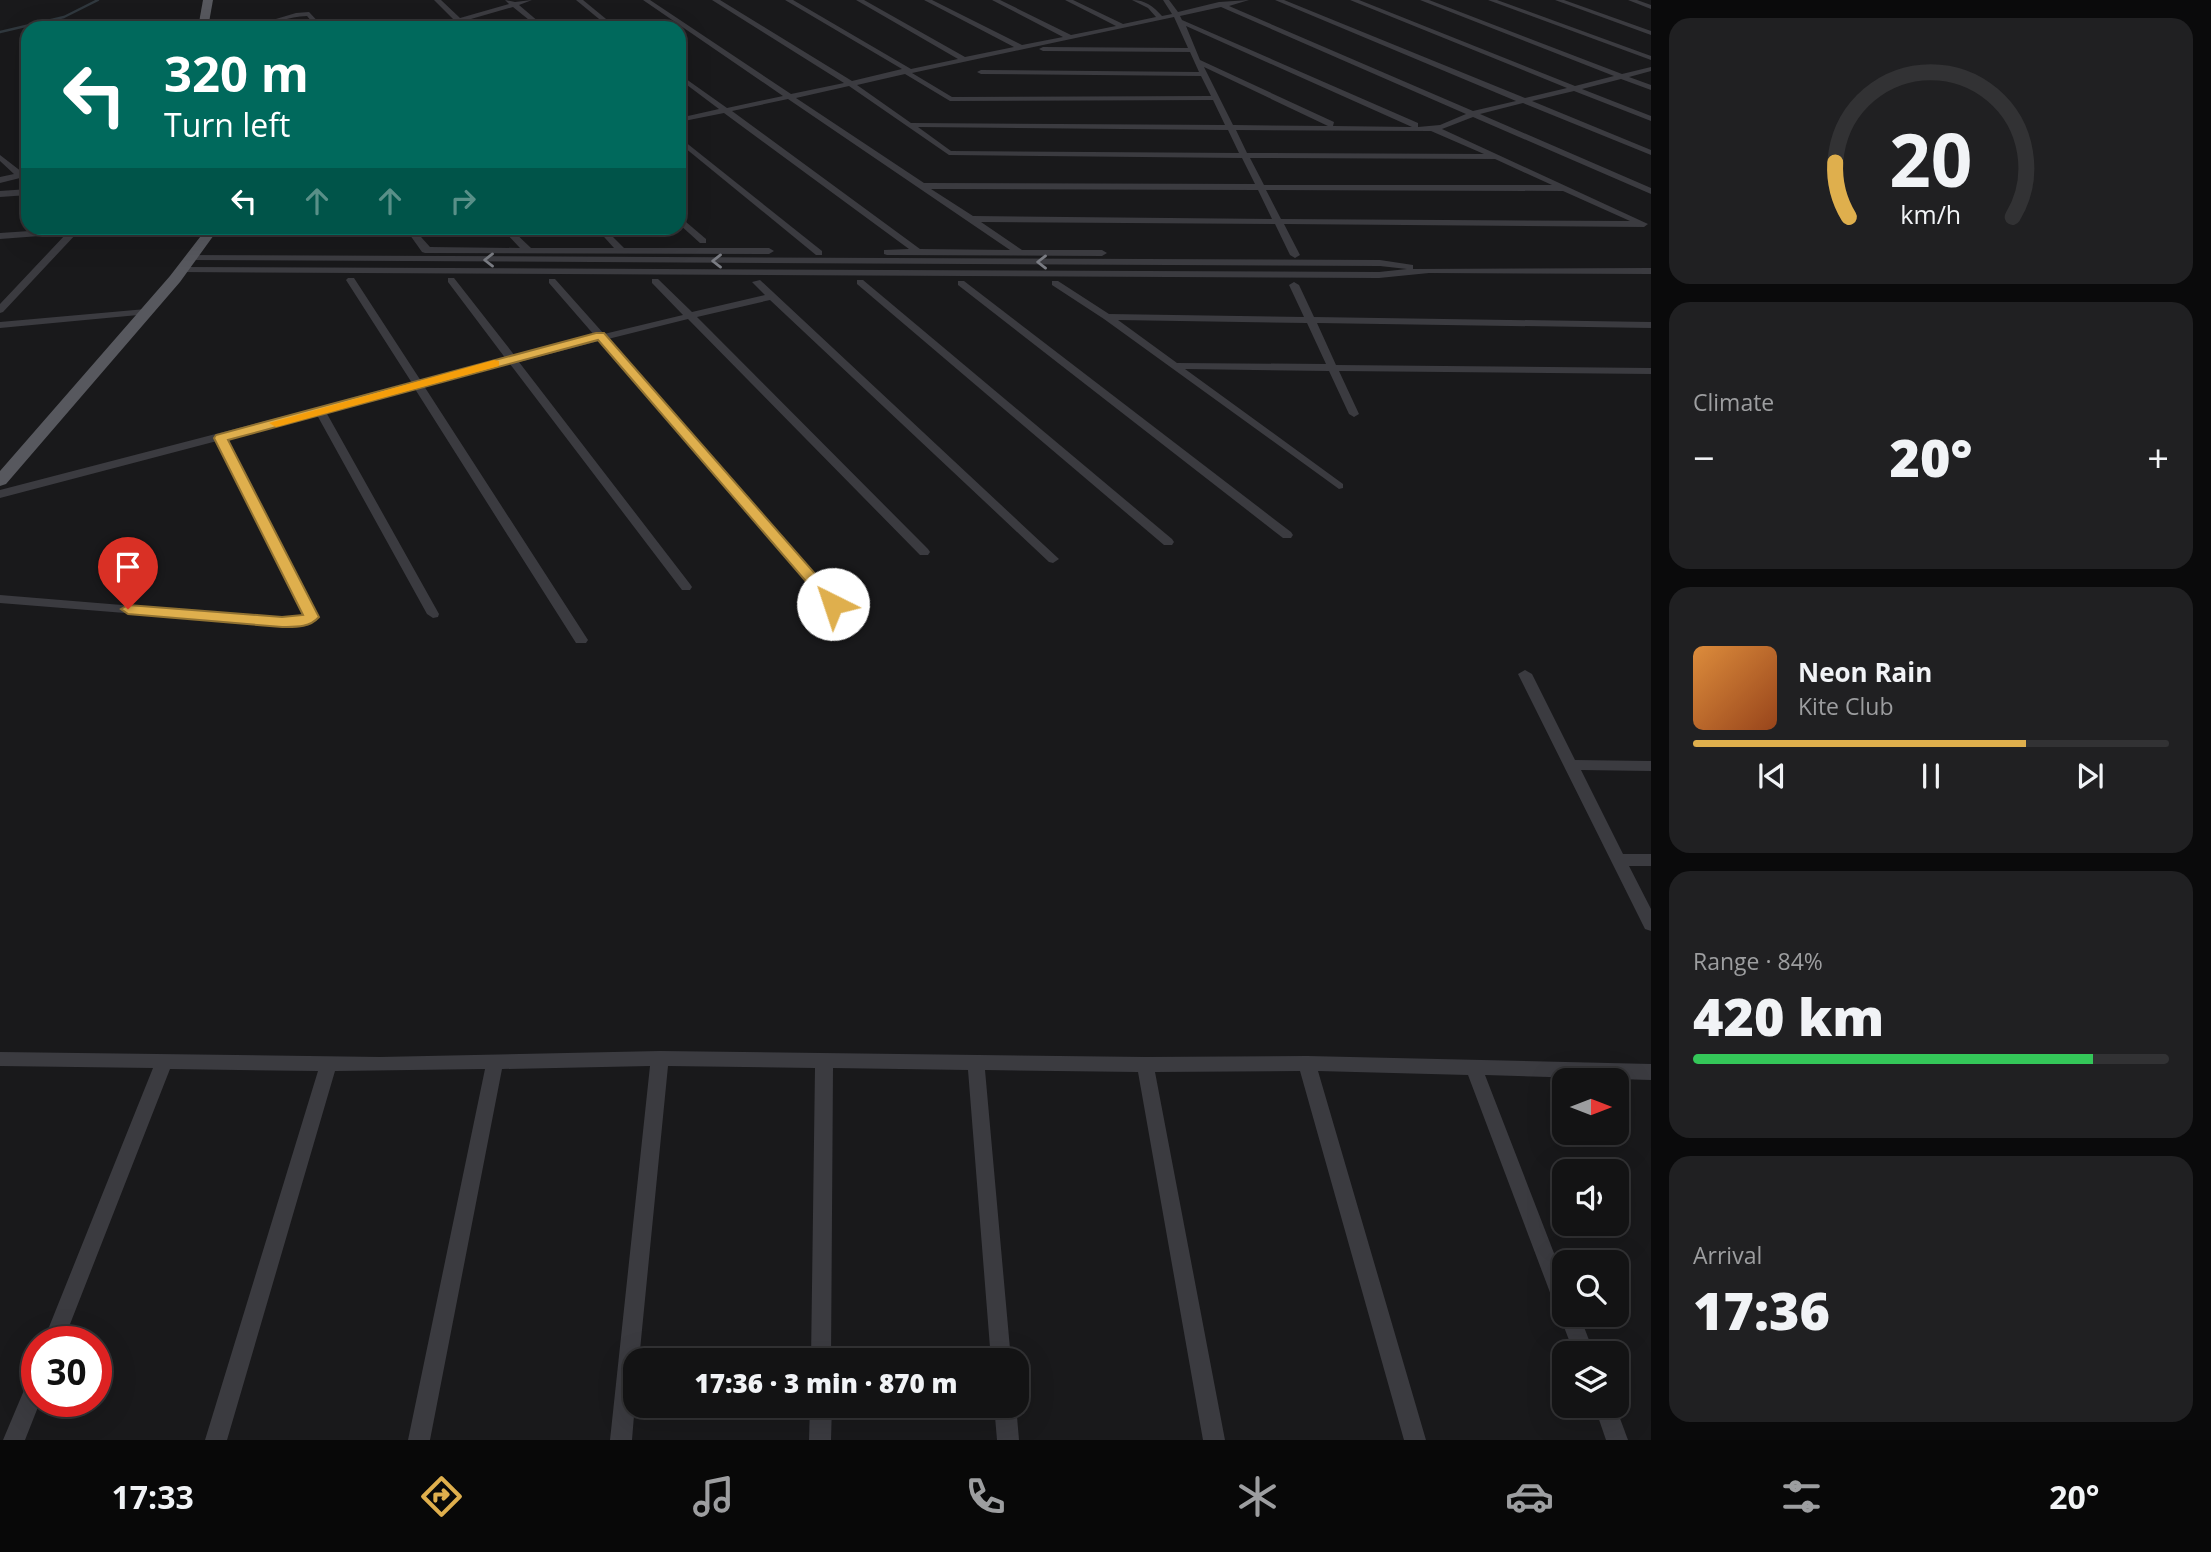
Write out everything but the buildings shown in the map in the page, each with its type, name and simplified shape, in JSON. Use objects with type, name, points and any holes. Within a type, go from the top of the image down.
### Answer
[{"type":"main road","points":[[204,21],[208,0]]},
{"type":"main road","points":[[0,481],[146,312],[208,235]]},
{"type":"street","points":[[437,0],[460,21],[511,2],[529,0]]},
{"type":"street","points":[[579,0],[605,21]]},
{"type":"street","points":[[646,0],[678,21]]},
{"type":"street","points":[[715,0],[851,84],[949,153],[1496,157]]},
{"type":"street","points":[[788,0],[950,99],[1216,98]]},
{"type":"street","points":[[859,0],[999,83]]},
{"type":"street","points":[[927,0],[1015,48],[1192,50]]},
{"type":"street","points":[[995,0],[1069,37]]},
{"type":"street","points":[[1068,0],[1122,26]]},
{"type":"street","points":[[1135,0],[1150,7],[1161,18]]},
{"type":"street","points":[[1166,0],[1295,255]]},
{"type":"street","points":[[1208,0],[1651,191]]},
{"type":"street","points":[[686,119],[1161,18],[1177,18],[1246,0]]},
{"type":"street","points":[[1278,0],[1651,153]]},
{"type":"street","points":[[1353,0],[1651,119]]},
{"type":"street","points":[[1423,0],[1651,88]]},
{"type":"street","points":[[1491,0],[1651,58]]},
{"type":"street","points":[[1558,0],[1651,33]]},
{"type":"street","points":[[1631,0],[1651,7]]},
{"type":"street","points":[[511,2],[534,21]]},
{"type":"street","points":[[274,21],[298,14],[309,14],[315,21]]},
{"type":"street","points":[[1177,18],[1648,225]]},
{"type":"street","points":[[686,27],[1018,251]]},
{"type":"street","points":[[1197,61],[1337,127]]},
{"type":"street","points":[[911,125],[1442,127],[1472,114],[1651,69]]},
{"type":"street","points":[[981,72],[1203,74]]},
{"type":"street","points":[[686,81],[917,251]]},
{"type":"street","points":[[686,145],[819,253]]},
{"type":"street","points":[[0,156],[21,172]]},
{"type":"street","points":[[0,180],[21,175]]},
{"type":"street","points":[[919,186],[1564,188]]},
{"type":"street","points":[[0,194],[21,192]]},
{"type":"street","points":[[970,219],[1648,225]]},
{"type":"street","points":[[686,225],[704,241]]},
{"type":"street","points":[[2,237],[23,235]]},
{"type":"street","points":[[0,310],[70,235]]},
{"type":"street","points":[[415,235],[427,250]]},
{"type":"street","points":[[512,235],[528,250]]},
{"type":"street","points":[[607,235],[620,249]]},
{"type":"street","points":[[186,264],[427,250],[620,249],[819,253],[1018,251],[1380,257],[1429,270]]},
{"type":"street","points":[[186,264],[351,280],[1294,285],[1397,284],[1429,270]]},
{"type":"street","points":[[186,264],[1366,275],[1429,270],[1651,271]]},
{"type":"street","points":[[351,280],[581,640]]},
{"type":"street","points":[[451,280],[686,587]]},
{"type":"street","points":[[552,281],[833,604]]},
{"type":"street","points":[[655,281],[924,552]]},
{"type":"street","points":[[757,282],[1053,559]]},
{"type":"street","points":[[860,282],[1168,542]]},
{"type":"street","points":[[961,283],[1287,535]]},
{"type":"street","points":[[1055,283],[1107,317],[1339,486]]},
{"type":"street","points":[[1294,285],[1354,414]]},
{"type":"street","points":[[0,494],[221,438],[600,335],[770,296]]},
{"type":"street","points":[[0,325],[146,312]]},
{"type":"street","points":[[1107,317],[1651,325]]},
{"type":"street","points":[[1173,366],[1651,371]]},
{"type":"street","points":[[320,411],[433,614]]},
{"type":"street","points":[[0,599],[299,623],[311,617],[221,438]]},
{"type":"street","points":[[1525,674],[1651,925]]},
{"type":"street","points":[[1571,765],[1651,766]]},
{"type":"street","points":[[1619,860],[1651,860]]},
{"type":"street","points":[[621,1440],[660,1058]]},
{"type":"street","points":[[1,1061],[329,1063],[660,1058],[1145,1065],[1307,1063],[1651,1072]]},
{"type":"street","points":[[59,1326],[165,1060]]},
{"type":"street","points":[[419,1440],[495,1061]]},
{"type":"street","points":[[821,1348],[824,1061]]},
{"type":"street","points":[[216,1440],[329,1063]]},
{"type":"street","points":[[976,1063],[1000,1348]]},
{"type":"street","points":[[1307,1063],[1415,1440]]},
{"type":"street","points":[[1145,1065],[1214,1440]]},
{"type":"street","points":[[1473,1066],[1552,1272]]},
{"type":"street","points":[[14,1440],[23,1417]]},
{"type":"street","points":[[820,1440],[821,1418]]},
{"type":"street","points":[[1006,1418],[1008,1440]]},
{"type":"street","points":[[1609,1418],[1617,1440]]},
{"type":"waterway","points":[[47,21],[64,17],[98,0]]},
{"type":"waterway","points":[[0,32],[21,27]]},
{"type":"slow traffic","points":[[276,423],[494,363]]},
{"type":"route","points":[[128,609],[299,623],[311,617],[221,438],[600,335],[833,604]]}]
